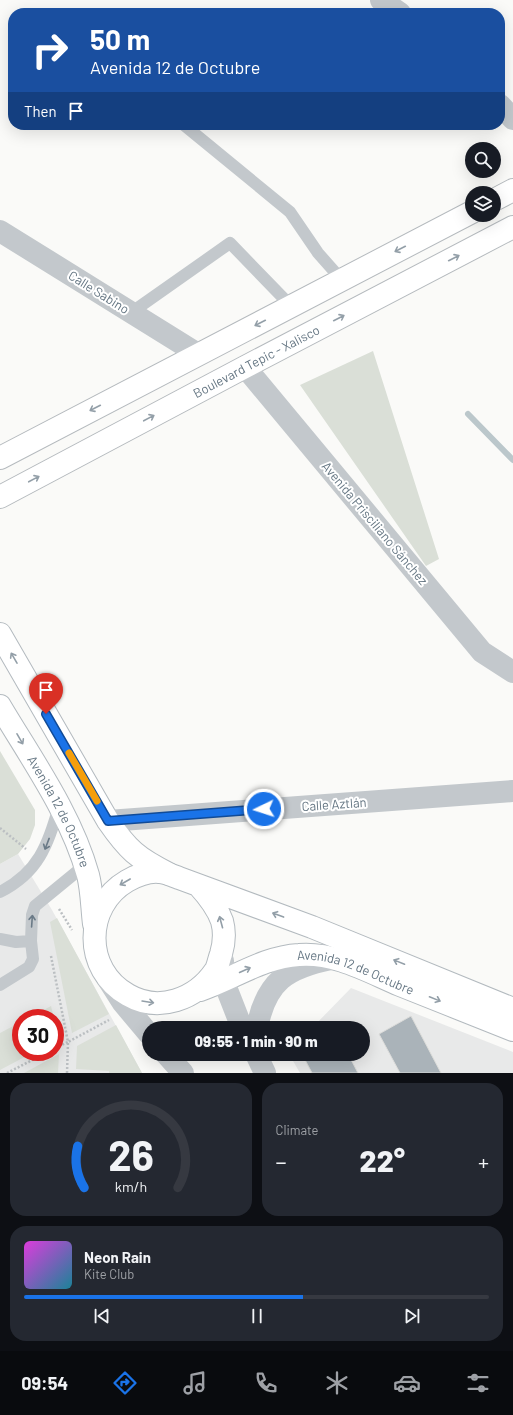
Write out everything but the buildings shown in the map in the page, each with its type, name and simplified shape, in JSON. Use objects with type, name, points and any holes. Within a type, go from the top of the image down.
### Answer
[{"type":"main road","points":[[501,196],[513,190]]},
{"type":"main road","points":[[0,458],[465,216]]},
{"type":"main road","name":"Boulevard Tepic - Xalisco","points":[[0,497],[513,227]]},
{"type":"main road","name":"Avenida 12 de Octubre","points":[[0,634],[108,821],[120,838],[138,857],[175,877]]},
{"type":"main road","name":"Avenida 12 de Octubre","points":[[0,706],[59,807],[78,845],[89,878],[94,925],[94,948],[102,970],[113,985],[128,996],[145,1002],[163,1003],[181,1000],[197,991],[224,982],[244,970],[282,958],[300,955],[335,958],[513,1030]]},
{"type":"main road","name":"Avenida 12 de Octubre","points":[[94,925],[102,904],[117,887],[136,876],[158,872],[312,927],[513,1009]]},
{"type":"main road","name":"Avenida 12 de Octubre","points":[[197,991],[216,970],[224,944],[222,922],[214,902],[199,886]]},
{"type":"street","points":[[505,110],[513,119]]},
{"type":"street","name":"Calle Sabino","points":[[0,231],[198,354]]},
{"type":"street","name":"Avenida Prisciliano Sánchez","points":[[245,367],[482,652],[513,672]]},
{"type":"street","name":"Calle Aztlán","points":[[108,821],[513,791]]},
{"type":"street","points":[[224,944],[224,982],[239,1021]]},
{"type":"street","points":[[259,1021],[263,1006],[271,990],[280,980],[307,964],[335,958]]},
{"type":"street","points":[[102,970],[123,1003],[142,1026]]},
{"type":"street","points":[[172,1061],[183,1073]]},
{"type":"street","points":[[259,1061],[265,1073]]},
{"type":"lane","points":[[190,130],[290,212],[318,253],[341,279]]},
{"type":"lane","points":[[132,312],[230,243],[292,307]]},
{"type":"lane","points":[[0,892],[16,884],[35,866],[46,847],[59,807]]},
{"type":"lane","points":[[0,985],[29,967],[33,959],[31,941],[32,915],[35,906],[85,865]]},
{"type":"lane","points":[[0,939],[16,942],[31,941]]},
{"type":"path","points":[[0,828],[29,851]]},
{"type":"path","points":[[67,1073],[68,1042],[115,1017]]},
{"type":"path","points":[[6,1073],[30,1061]]},
{"type":"shaded area","points":[[373,351],[439,559],[426,566],[300,385]]},
{"type":"shaded area","points":[[0,751],[35,810],[35,825],[30,839],[18,854],[0,864]]},
{"type":"shaded area","points":[[18,854],[52,910],[142,1073],[0,1073],[0,864]]},
{"type":"shaded area","points":[[57,918],[109,1014],[72,1033],[50,922]]},
{"type":"shaded area","points":[[351,988],[513,1052],[513,1073],[300,1073],[293,1061],[370,1061],[370,1021],[319,1021]]},
{"type":"shaded area","points":[[116,1025],[142,1073],[109,1073],[109,1071],[76,1069],[77,1046]]},
{"type":"shaded area","points":[[12,1027],[12,1061],[17,1061],[0,1070],[0,1033]]},
{"type":"shaded area","points":[[46,1061],[59,1061],[58,1073],[24,1073]]},
{"type":"waterway","points":[[468,414],[513,460]]},
{"type":"slow traffic","points":[[69,753],[97,801]]},
{"type":"route","points":[[46,714],[108,821],[264,809]]}]
